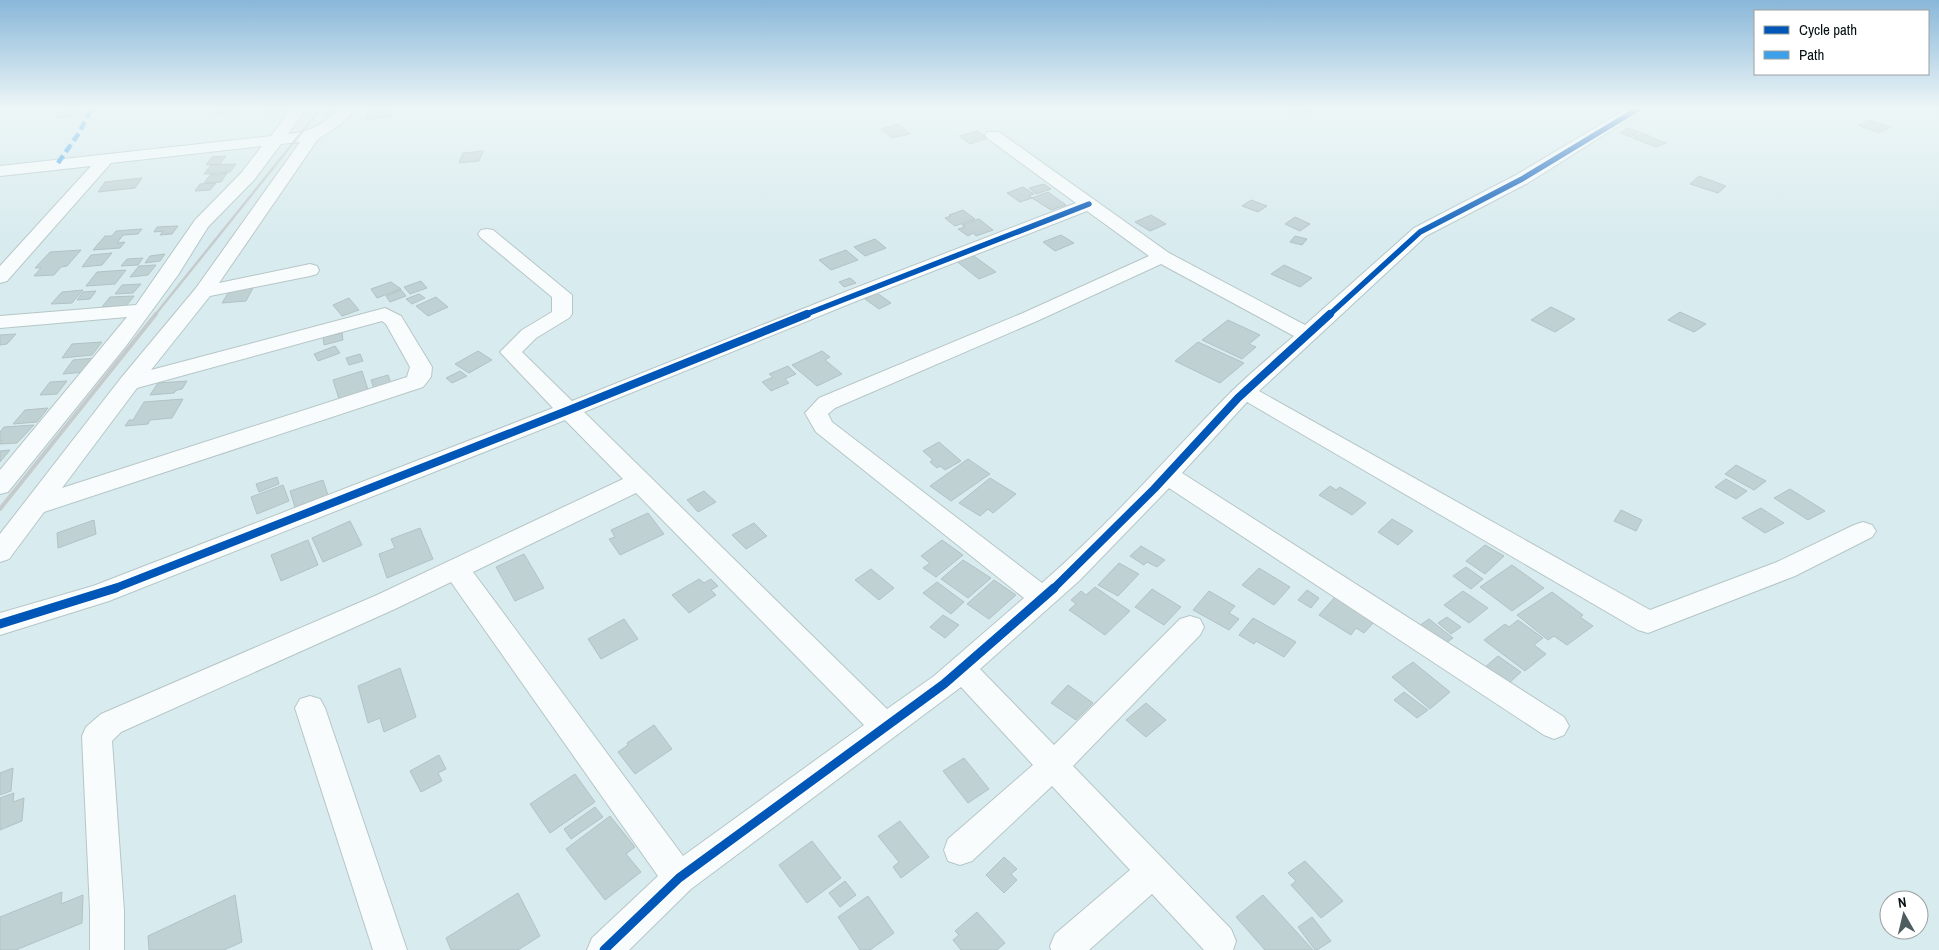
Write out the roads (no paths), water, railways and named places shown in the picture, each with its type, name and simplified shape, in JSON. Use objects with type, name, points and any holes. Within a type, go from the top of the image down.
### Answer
[{"type":"street","points":[[0,171],[178,151]]},
{"type":"street","points":[[0,486],[119,342],[201,224],[248,176],[267,151]]},
{"type":"street","points":[[0,552],[129,383],[203,292],[301,151]]},
{"type":"street","points":[[1016,151],[1162,257],[1308,335]]},
{"type":"street","points":[[604,950],[679,878],[885,727],[961,668],[1071,573],[1245,392],[1420,232],[1522,179],[1568,151]]},
{"type":"street","points":[[0,276],[106,159]]},
{"type":"street","points":[[0,624],[100,594],[1089,204]]},
{"type":"street","points":[[487,234],[562,295],[562,314],[529,334],[510,352],[885,727]]},
{"type":"street","points":[[1042,598],[824,427],[816,413],[827,403],[1030,317],[1162,257]]},
{"type":"street","points":[[203,292],[310,270]]},
{"type":"street","points":[[0,322],[142,310]]},
{"type":"street","points":[[37,505],[415,382],[420,377],[421,367],[394,320],[384,314],[129,383]]},
{"type":"street","points":[[1245,392],[1648,622],[1786,569],[1863,531]]},
{"type":"street","points":[[1167,475],[1554,726]]},
{"type":"street","points":[[106,950],[107,911],[97,736],[111,723],[369,610],[639,481]]},
{"type":"street","points":[[456,569],[679,878]]},
{"type":"street","points":[[960,850],[1053,766],[1190,627]]},
{"type":"street","points":[[961,668],[1219,942]]},
{"type":"street","points":[[310,708],[390,950]]},
{"type":"street","points":[[1066,946],[1153,872]]},
{"type":"railway","points":[[155,315],[286,151]]},
{"type":"railway","points":[[0,509],[156,314]]}]
